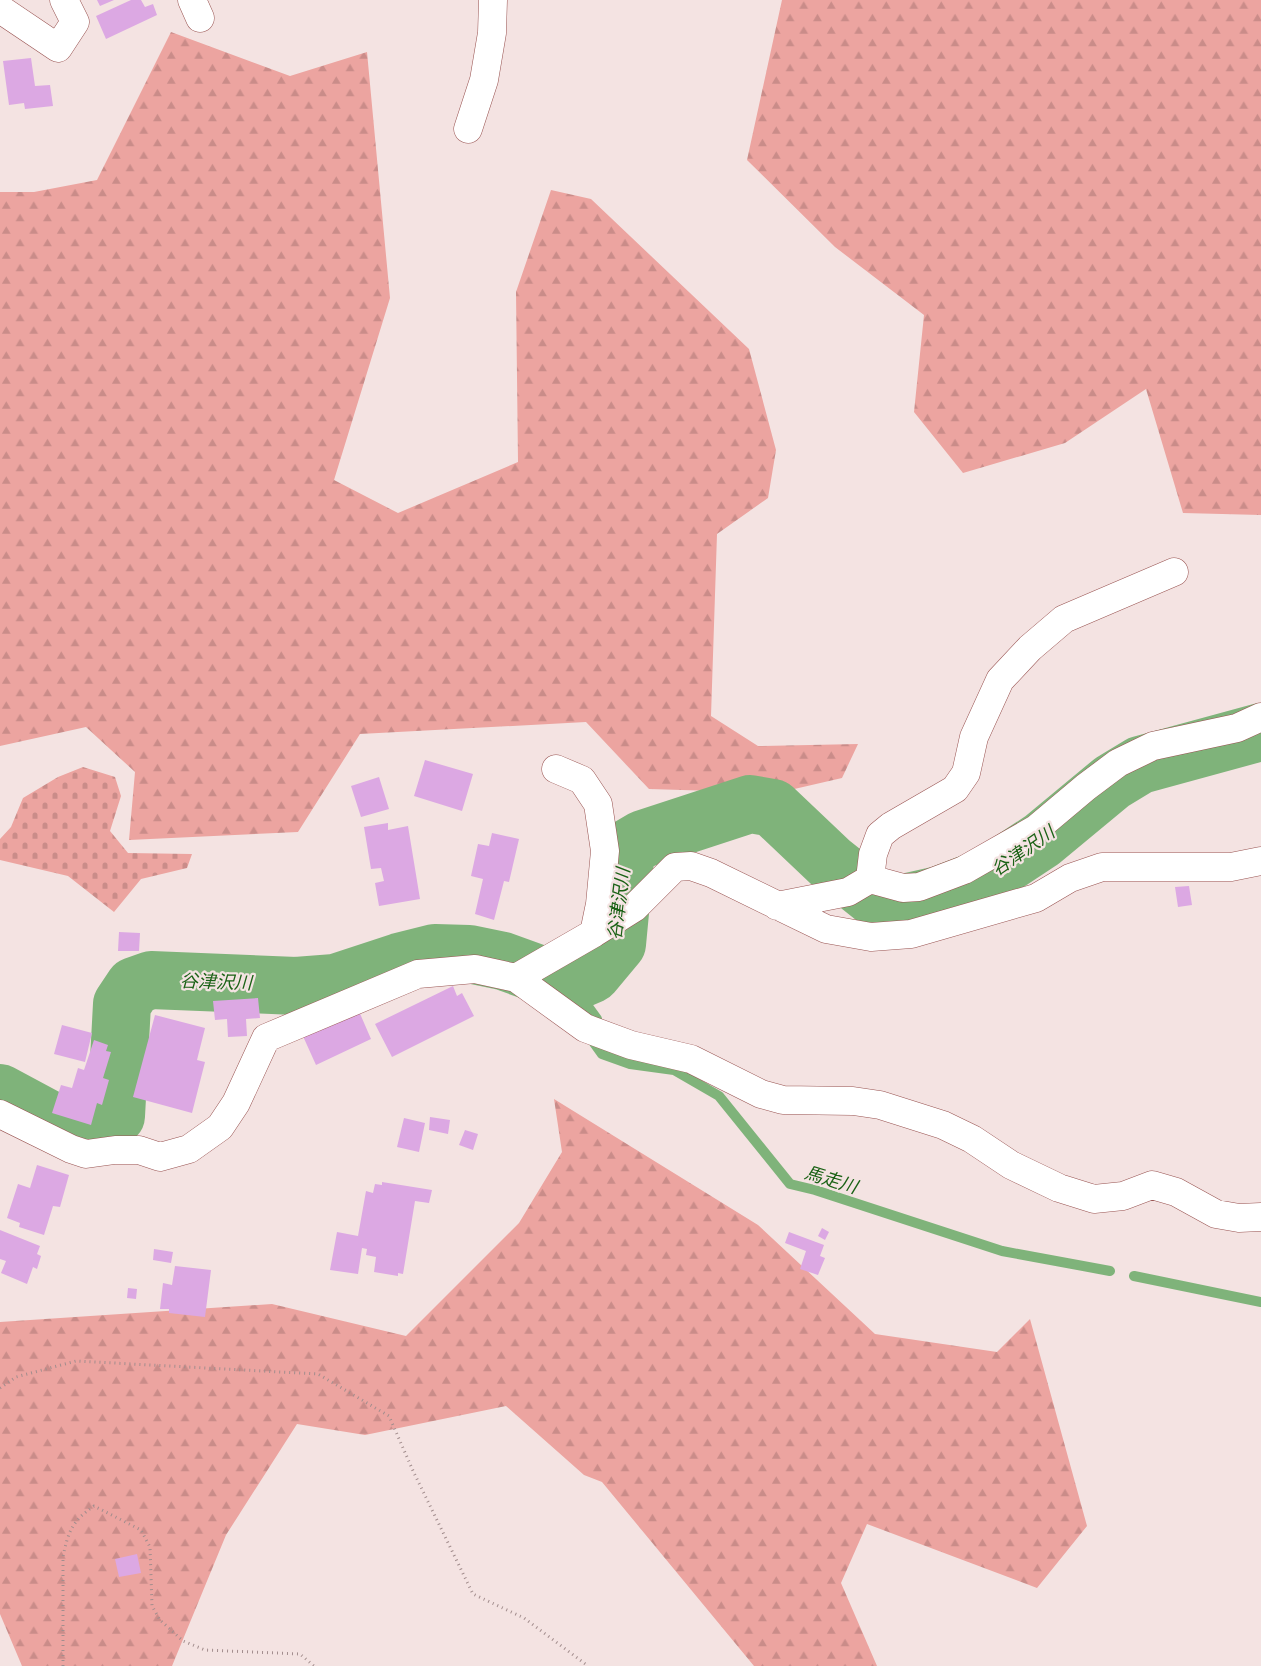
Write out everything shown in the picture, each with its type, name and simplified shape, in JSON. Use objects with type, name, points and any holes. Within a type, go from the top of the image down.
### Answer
[{"type":"street","points":[[0,9],[58,48],[75,22],[64,0]]},
{"type":"street","points":[[468,129],[484,80],[492,33],[493,0]]},
{"type":"street","points":[[870,879],[874,854],[880,835],[954,789],[966,772],[974,737],[1000,680],[1030,648],[1064,619],[1174,572]]},
{"type":"street","points":[[777,906],[848,892],[870,879],[903,888],[919,887],[964,870],[1036,829],[1118,763],[1153,746],[1236,728],[1261,717]]},
{"type":"street","points":[[556,769],[582,780],[598,804],[605,851],[600,904],[594,933]]},
{"type":"street","points":[[516,978],[634,908],[675,867],[691,866],[710,873],[826,929],[871,937],[911,934],[1036,898],[1070,878],[1102,867],[1231,867],[1261,861]]},
{"type":"street","points":[[0,1114],[86,1154],[115,1150],[139,1150],[160,1158],[189,1149],[220,1127],[236,1103],[266,1038],[418,974],[475,969],[516,978],[585,1028],[631,1045],[691,1059],[761,1094],[783,1100],[853,1101],[880,1105],[943,1126],[972,1139],[1010,1165],[1059,1188],[1094,1198],[1123,1196],[1152,1185],[1176,1192],[1216,1214],[1239,1218],[1261,1217]]},
{"type":"path","points":[[0,1388],[16,1377],[76,1361],[318,1374],[389,1416],[414,1474],[473,1594],[524,1618],[588,1666]]},
{"type":"path","points":[[63,1666],[63,1558],[67,1540],[74,1524],[81,1515],[94,1506],[141,1530],[150,1548],[152,1606],[160,1620],[183,1640],[205,1650],[300,1654],[314,1666]]},
{"type":"green space","points":[[782,0],[1261,0],[1261,515],[1183,513],[1146,389],[1065,443],[963,473],[914,412],[924,315],[835,247],[747,160]]},
{"type":"green space","points":[[171,32],[290,76],[367,52],[390,298],[334,480],[398,513],[518,462],[516,292],[551,190],[591,199],[749,349],[776,450],[768,498],[717,534],[711,716],[758,746],[858,744],[842,778],[777,793],[649,789],[586,722],[360,734],[298,832],[129,840],[135,772],[86,727],[0,746],[0,192],[34,192],[97,180]]},
{"type":"green space","points":[[83,767],[115,777],[121,796],[110,831],[128,853],[192,854],[187,868],[141,879],[114,912],[68,876],[0,860],[0,839],[11,827],[23,798],[58,777]]},
{"type":"green space","points":[[554,1099],[758,1225],[875,1334],[997,1352],[1030,1319],[1087,1526],[1037,1588],[867,1524],[841,1583],[877,1666],[754,1666],[602,1482],[584,1475],[506,1406],[365,1435],[297,1424],[226,1535],[172,1666],[22,1666],[0,1614],[0,1322],[272,1304],[406,1336],[519,1223],[562,1152]]},
{"type":"building","points":[[97,0],[114,0],[100,6]]},
{"type":"building","points":[[131,0],[141,0],[145,7],[153,4],[157,15],[106,39],[96,16]]},
{"type":"building","points":[[31,58],[35,86],[50,85],[53,106],[25,109],[24,103],[9,105],[3,61]]},
{"type":"building","points":[[425,760],[473,774],[462,811],[414,796]]},
{"type":"building","points":[[379,777],[389,809],[361,817],[351,786]]},
{"type":"building","points":[[388,823],[388,830],[408,826],[420,899],[379,906],[375,883],[384,881],[381,868],[371,869],[364,827]]},
{"type":"building","points":[[492,833],[519,839],[509,882],[504,881],[494,920],[475,914],[483,879],[471,876],[478,844],[489,846]]},
{"type":"building","points":[[1189,886],[1192,905],[1178,907],[1175,887]]},
{"type":"building","points":[[119,932],[140,933],[139,951],[118,951]]},
{"type":"building","points":[[453,986],[457,996],[462,993],[474,1016],[392,1057],[375,1024]]},
{"type":"building","points":[[258,998],[260,1018],[246,1019],[247,1036],[228,1037],[227,1019],[215,1020],[213,1001]]},
{"type":"building","points":[[358,1009],[371,1039],[316,1065],[302,1034]]},
{"type":"building","points":[[155,1015],[205,1028],[197,1060],[205,1062],[192,1113],[133,1097]]},
{"type":"building","points":[[62,1025],[92,1033],[85,1062],[54,1054]]},
{"type":"building","points":[[94,1040],[108,1045],[106,1051],[111,1052],[103,1078],[109,1080],[102,1105],[97,1103],[91,1125],[52,1113],[61,1085],[72,1088],[78,1068],[84,1070]]},
{"type":"building","points":[[430,1117],[450,1120],[448,1134],[429,1130]]},
{"type":"building","points":[[404,1118],[425,1123],[419,1152],[397,1147]]},
{"type":"building","points":[[465,1130],[478,1134],[473,1150],[459,1145]]},
{"type":"building","points":[[37,1165],[69,1175],[60,1207],[53,1206],[44,1235],[19,1227],[20,1223],[7,1218],[18,1184],[30,1188]]},
{"type":"building","points":[[382,1182],[432,1190],[429,1203],[415,1201],[403,1274],[398,1273],[398,1276],[374,1272],[376,1257],[366,1255],[367,1249],[362,1248],[358,1274],[330,1270],[337,1232],[358,1236],[366,1191],[373,1193],[375,1184],[382,1185]]},
{"type":"building","points":[[822,1228],[829,1232],[825,1240],[818,1236]]},
{"type":"building","points":[[0,1230],[40,1246],[37,1254],[41,1256],[37,1269],[33,1267],[27,1284],[1,1273],[6,1261],[0,1259]]},
{"type":"building","points":[[789,1232],[824,1245],[820,1256],[825,1258],[818,1275],[800,1269],[806,1251],[785,1243]]},
{"type":"building","points":[[154,1249],[173,1252],[171,1263],[153,1260]]},
{"type":"building","points":[[175,1266],[211,1270],[205,1317],[169,1313],[169,1309],[160,1309],[163,1283],[172,1285]]},
{"type":"building","points":[[128,1288],[137,1289],[136,1299],[127,1298]]},
{"type":"building","points":[[137,1554],[141,1573],[119,1577],[115,1559]]},
{"type":"waterway","name":"谷津沢川","points":[[0,1093],[54,1122],[83,1130],[104,1128],[116,1116],[122,1004],[134,986],[151,980],[296,986],[335,983],[399,962],[435,953],[469,954],[503,961],[550,978],[571,983],[592,974],[617,944],[626,849],[643,839],[750,804],[773,808],[831,863],[875,898],[899,904],[939,895],[986,877],[1042,840],[1112,782],[1140,765],[1261,732]]},
{"type":"waterway","name":"馬走川","points":[[571,983],[597,1019]]},
{"type":"waterway","name":"馬走川","points":[[592,1040],[602,1054],[630,1064],[674,1070],[719,1096],[790,1184],[815,1190],[1002,1251],[1110,1271]]},
{"type":"waterway","name":"馬走川","points":[[1134,1276],[1261,1302]]}]
